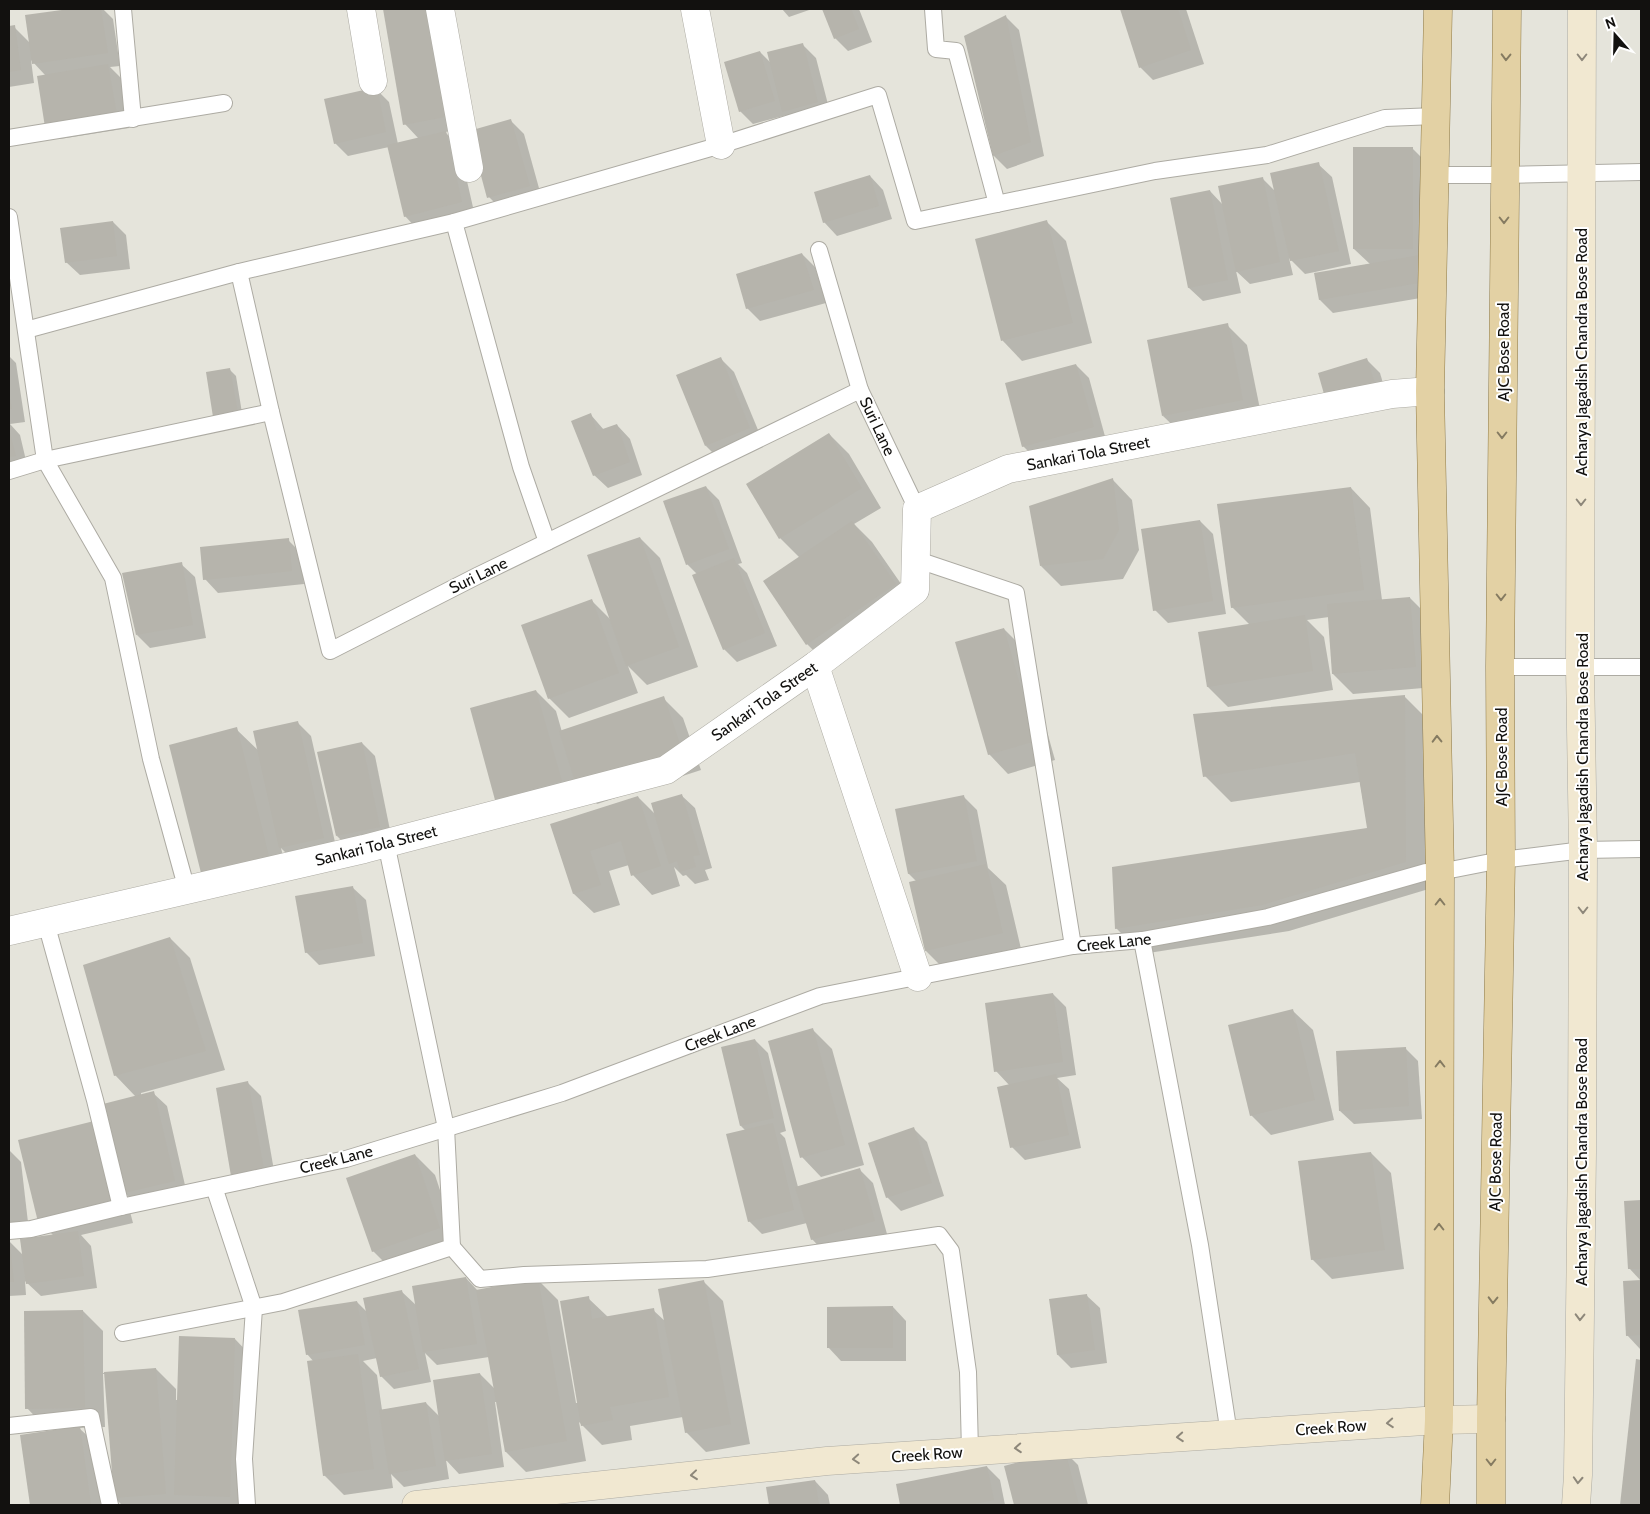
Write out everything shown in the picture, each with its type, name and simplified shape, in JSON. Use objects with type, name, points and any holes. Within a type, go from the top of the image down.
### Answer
[{"type":"main road","points":[[1435,1505],[1439,1420],[1440,872],[1430,391],[1438,9]]},
{"type":"main road","name":"AJC Bose Road","points":[[1491,1505],[1501,860],[1500,667],[1507,9]]},
{"type":"street","points":[[361,9],[373,81]]},
{"type":"street","points":[[440,9],[469,168]]},
{"type":"street","points":[[695,9],[721,145]]},
{"type":"street","name":"Acharya Jagadish Chandra Bose Road","points":[[1576,1505],[1582,1152],[1583,850],[1580,667],[1582,9]]},
{"type":"street","name":"Sankari Tola Street","points":[[10,930],[386,843],[666,770],[815,666],[915,590],[916,509],[1008,469],[1382,396],[1430,391]]},
{"type":"street","points":[[815,666],[918,977]]},
{"type":"street","points":[[1439,1420],[1491,1419]]},
{"type":"street","name":"Creek Row","points":[[416,1505],[827,1461],[1439,1420]]},
{"type":"lane","points":[[123,9],[133,119]]},
{"type":"lane","points":[[933,9],[936,49],[956,51],[997,204]]},
{"type":"lane","points":[[26,330],[239,272],[454,222],[721,145],[878,95],[915,221],[1155,171],[1267,155],[1385,118],[1436,116]]},
{"type":"lane","points":[[9,138],[224,104]]},
{"type":"lane","points":[[1435,175],[1641,172]]},
{"type":"lane","points":[[9,217],[45,460],[113,578],[151,759],[187,890]]},
{"type":"lane","points":[[454,222],[521,467],[547,542]]},
{"type":"lane","points":[[819,250],[860,390]]},
{"type":"lane","name":"Suri Lane","points":[[239,272],[271,412],[330,651],[477,576],[860,390],[916,509]]},
{"type":"lane","points":[[9,471],[45,460],[271,412]]},
{"type":"lane","points":[[915,559],[1016,593],[1074,946]]},
{"type":"lane","points":[[1500,667],[1641,667]]},
{"type":"lane","points":[[386,843],[446,1128],[452,1247],[480,1279],[524,1275],[707,1269],[939,1235],[951,1251],[968,1372],[970,1451]]},
{"type":"lane","name":"Creek Lane","points":[[9,1231],[31,1229],[121,1207],[346,1159],[562,1093],[820,996],[1074,946],[1142,940],[1268,917],[1426,872],[1440,872],[1501,860],[1583,850],[1641,849]]},
{"type":"lane","points":[[46,923],[95,1100],[121,1207]]},
{"type":"lane","points":[[1142,940],[1200,1244],[1229,1434]]},
{"type":"lane","points":[[214,1187],[254,1308],[244,1459],[247,1505]]},
{"type":"lane","points":[[123,1333],[283,1302],[452,1247]]},
{"type":"lane","points":[[9,1426],[92,1417],[110,1505]]},
{"type":"building","points":[[69,9],[101,9],[108,53],[32,64],[25,15]]},
{"type":"building","points":[[383,9],[425,9],[445,117],[403,125]]},
{"type":"building","points":[[822,9],[851,9],[859,29],[834,39]]},
{"type":"building","points":[[1120,9],[1178,9],[1191,50],[1139,68]]},
{"type":"building","points":[[1006,15],[1031,142],[993,156],[964,36]]},
{"type":"building","points":[[15,25],[21,70],[9,72],[9,26]]},
{"type":"building","points":[[803,43],[818,102],[782,112],[767,52]]},
{"type":"building","points":[[760,51],[775,101],[739,112],[724,62]]},
{"type":"building","points":[[108,64],[117,115],[45,127],[37,76]]},
{"type":"building","points":[[377,87],[386,132],[334,144],[324,99]]},
{"type":"building","points":[[511,119],[530,186],[487,198],[469,131]]},
{"type":"building","points":[[446,131],[462,202],[404,217],[387,145]]},
{"type":"building","points":[[1353,147],[1413,147],[1413,249],[1353,249]]},
{"type":"building","points":[[1319,162],[1339,251],[1290,261],[1270,173]]},
{"type":"building","points":[[870,175],[879,206],[823,223],[814,192]]},
{"type":"building","points":[[1263,177],[1280,262],[1236,272],[1218,186]]},
{"type":"building","points":[[1210,190],[1228,280],[1188,288],[1170,198]]},
{"type":"building","points":[[1047,220],[1073,323],[1001,341],[975,239]]},
{"type":"building","points":[[113,221],[117,256],[65,263],[60,228]]},
{"type":"building","points":[[802,253],[814,290],[746,309],[736,274]]},
{"type":"building","points":[[1420,255],[1425,282],[1319,300],[1314,273]]},
{"type":"building","points":[[1228,323],[1243,400],[1162,416],[1147,340]]},
{"type":"building","points":[[721,357],[750,428],[705,446],[676,375]]},
{"type":"building","points":[[1367,358],[1376,387],[1326,401],[1318,373]]},
{"type":"building","points":[[1076,364],[1094,427],[1022,447],[1005,383]]},
{"type":"building","points":[[230,368],[238,413],[213,417],[206,372]]},
{"type":"building","points":[[9,394],[12,409],[9,409]]},
{"type":"building","points":[[591,413],[597,431],[617,424],[630,462],[593,476],[571,421]]},
{"type":"building","points":[[9,429],[16,456],[9,457]]},
{"type":"building","points":[[829,433],[862,488],[779,539],[746,484]]},
{"type":"building","points":[[1113,478],[1119,530],[1103,559],[1040,566],[1029,506]]},
{"type":"building","points":[[706,486],[729,549],[686,565],[663,501]]},
{"type":"building","points":[[1351,487],[1364,590],[1231,608],[1217,504]]},
{"type":"building","points":[[1200,520],[1213,601],[1153,611],[1141,529]]},
{"type":"building","points":[[852,521],[896,584],[806,645],[763,581]]},
{"type":"building","points":[[640,537],[679,647],[626,666],[587,555]]},
{"type":"building","points":[[289,538],[292,571],[203,580],[200,547]]},
{"type":"building","points":[[734,558],[765,633],[723,650],[692,575]]},
{"type":"building","points":[[182,562],[193,625],[136,635],[122,573]]},
{"type":"building","points":[[1410,597],[1416,667],[1332,674],[1327,604]]},
{"type":"building","points":[[592,599],[619,673],[548,699],[521,625]]},
{"type":"building","points":[[1305,615],[1313,671],[1207,687],[1198,632]]},
{"type":"building","points":[[1004,628],[1036,741],[988,755],[955,642]]},
{"type":"building","points":[[536,690],[562,781],[495,800],[470,708]]},
{"type":"building","points":[[1405,695],[1406,862],[1262,905],[1115,929],[1112,867],[1367,828],[1355,753],[1203,777],[1193,714]]},
{"type":"building","points":[[664,696],[682,750],[576,785],[559,731]]},
{"type":"building","points":[[298,721],[324,838],[279,848],[253,731]]},
{"type":"building","points":[[237,727],[269,856],[201,873],[169,745]]},
{"type":"building","points":[[362,742],[380,827],[336,836],[317,752]]},
{"type":"building","points":[[682,794],[700,855],[693,856],[696,867],[680,872],[677,861],[669,864],[651,803]]},
{"type":"building","points":[[964,795],[977,861],[908,874],[895,809]]},
{"type":"building","points":[[638,796],[661,866],[631,876],[621,841],[590,851],[601,885],[573,894],[550,824]]},
{"type":"building","points":[[986,864],[1003,933],[925,951],[909,882]]},
{"type":"building","points":[[353,886],[363,943],[305,953],[295,896]]},
{"type":"building","points":[[170,937],[206,1051],[114,1076],[83,965]]},
{"type":"building","points":[[1053,993],[1063,1062],[994,1072],[985,1003]]},
{"type":"building","points":[[1293,1009],[1315,1100],[1250,1116],[1228,1025]]},
{"type":"building","points":[[813,1028],[845,1145],[800,1158],[768,1041]]},
{"type":"building","points":[[755,1039],[774,1118],[740,1126],[721,1047]]},
{"type":"building","points":[[1406,1047],[1409,1106],[1339,1111],[1336,1051]]},
{"type":"building","points":[[1056,1074],[1069,1135],[1010,1148],[997,1087]]},
{"type":"building","points":[[248,1081],[264,1169],[231,1176],[216,1088]]},
{"type":"building","points":[[154,1091],[175,1181],[124,1193],[103,1104]]},
{"type":"building","points":[[94,1121],[114,1203],[38,1222],[18,1140]]},
{"type":"building","points":[[773,1123],[794,1210],[748,1222],[726,1134]]},
{"type":"building","points":[[914,1127],[932,1183],[886,1198],[868,1143]]},
{"type":"building","points":[[1371,1152],[1385,1250],[1311,1260],[1298,1161]]},
{"type":"building","points":[[415,1154],[440,1228],[372,1252],[346,1178]]},
{"type":"building","points":[[860,1168],[875,1221],[811,1240],[795,1187]]},
{"type":"building","points":[[1641,1200],[1641,1269],[1628,1269],[1624,1201]]},
{"type":"building","points":[[78,1231],[84,1276],[26,1284],[20,1239]]},
{"type":"building","points":[[10,1244],[14,1282],[9,1282]]},
{"type":"building","points":[[466,1277],[477,1344],[423,1352],[412,1286]]},
{"type":"building","points":[[538,1278],[567,1441],[505,1452],[476,1290]]},
{"type":"building","points":[[704,1280],[731,1424],[685,1433],[658,1289]]},
{"type":"building","points":[[1641,1280],[1641,1335],[1626,1336],[1623,1281]]},
{"type":"building","points":[[402,1290],[419,1369],[380,1377],[363,1298]]},
{"type":"building","points":[[1087,1294],[1095,1350],[1057,1355],[1049,1299]]},
{"type":"building","points":[[589,1296],[592,1319],[654,1308],[669,1397],[610,1407],[613,1420],[581,1426],[560,1301]]},
{"type":"building","points":[[357,1301],[365,1345],[306,1355],[298,1310]]},
{"type":"building","points":[[893,1306],[893,1348],[827,1348],[827,1307]]},
{"type":"building","points":[[83,1310],[85,1408],[25,1409],[24,1311]]},
{"type":"building","points":[[179,1336],[235,1338],[230,1497],[174,1495]]},
{"type":"building","points":[[358,1354],[374,1469],[323,1476],[307,1361]]},
{"type":"building","points":[[1636,1359],[1641,1360],[1641,1505],[1620,1505]]},
{"type":"building","points":[[156,1368],[166,1494],[114,1498],[104,1372]]},
{"type":"building","points":[[480,1373],[492,1454],[445,1461],[433,1380]]},
{"type":"building","points":[[426,1402],[436,1466],[389,1474],[379,1410]]},
{"type":"building","points":[[80,1426],[91,1505],[30,1505],[20,1435]]},
{"type":"building","points":[[1065,1450],[1079,1505],[1014,1505],[1004,1466]]},
{"type":"building","points":[[987,1466],[994,1500],[969,1505],[900,1505],[896,1484]]},
{"type":"building","points":[[815,1480],[819,1505],[769,1505],[766,1487]]}]
